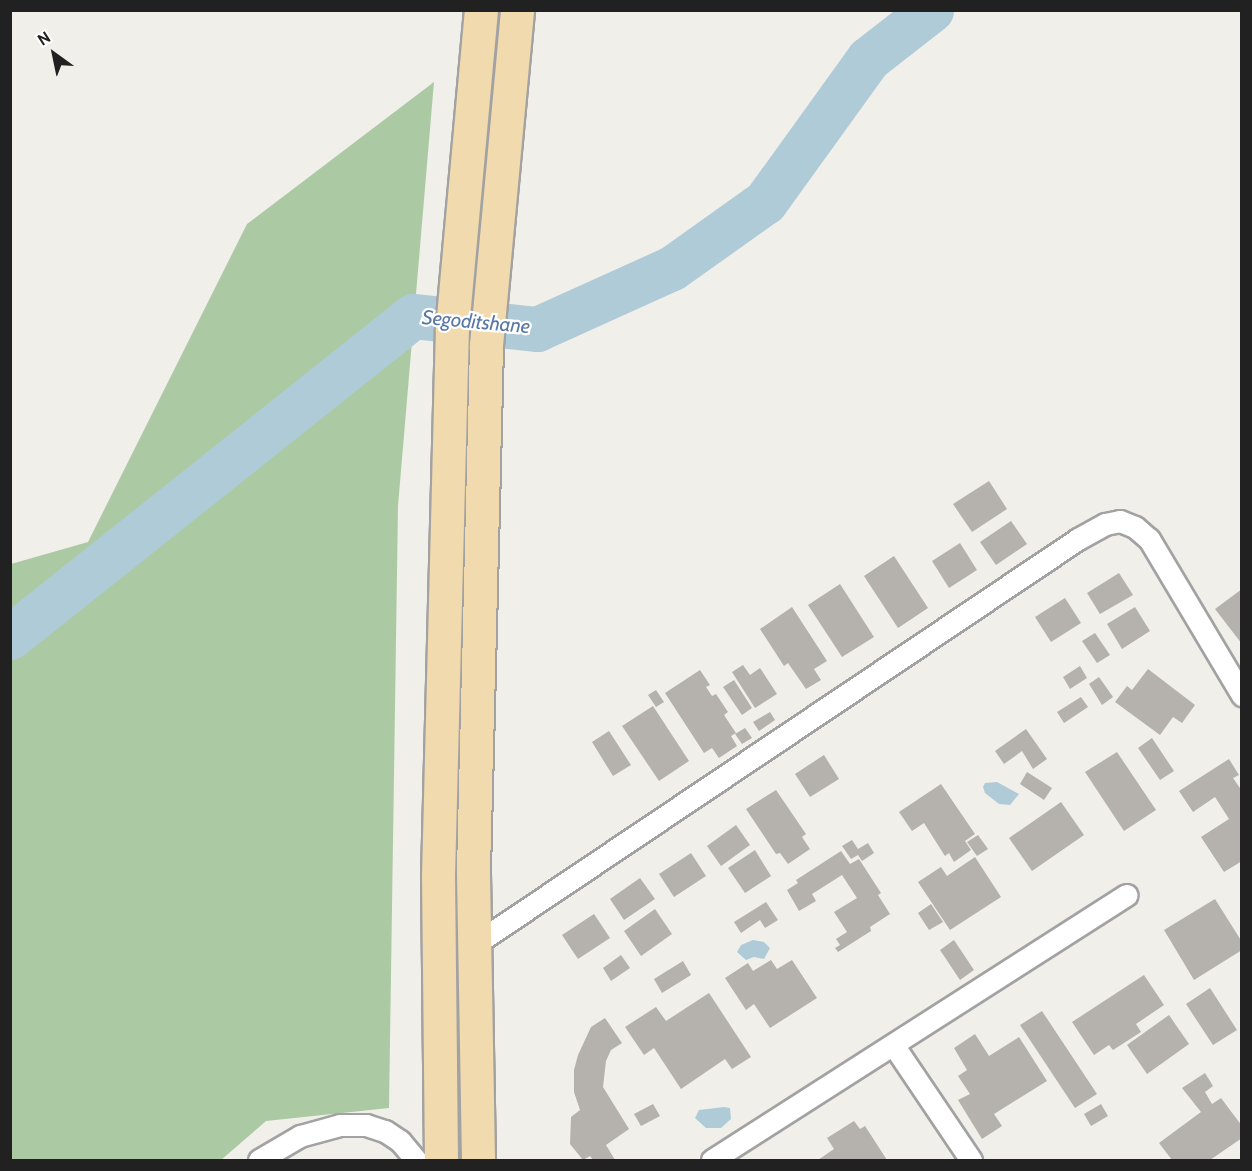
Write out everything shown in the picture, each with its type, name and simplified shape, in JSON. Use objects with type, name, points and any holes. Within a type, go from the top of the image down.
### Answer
[{"type":"main road","points":[[441,1161],[438,876],[453,328],[481,10]]},
{"type":"main road","points":[[478,1161],[473,870],[486,345],[517,10]]},
{"type":"street","points":[[475,944],[1078,539],[1105,524],[1120,521],[1135,527],[1149,539],[1241,692]]},
{"type":"street","points":[[712,1161],[1127,895]]},
{"type":"street","points":[[894,1046],[971,1161]]},
{"type":"street","points":[[259,1161],[300,1136],[340,1125],[366,1125],[385,1131],[400,1141],[416,1161]]},
{"type":"green space","points":[[434,82],[398,506],[389,1108],[266,1121],[221,1160],[11,1160],[11,564],[88,542],[247,224]]},
{"type":"water","points":[[997,782],[1019,794],[1010,805],[999,804],[985,793],[983,787],[985,783]]},
{"type":"water","points":[[753,940],[764,942],[770,948],[764,959],[754,957],[746,960],[737,952],[741,945]]},
{"type":"water","points":[[730,1108],[731,1119],[721,1128],[706,1128],[695,1118],[699,1110]]},
{"type":"building","points":[[989,481],[1007,509],[972,532],[953,504]]},
{"type":"building","points":[[1011,521],[1027,544],[996,565],[980,542]]},
{"type":"building","points":[[960,543],[977,570],[949,588],[932,561]]},
{"type":"building","points":[[894,556],[928,608],[898,628],[864,576]]},
{"type":"building","points":[[1119,573],[1133,595],[1100,614],[1087,593]]},
{"type":"building","points":[[840,584],[874,637],[842,657],[808,605]]},
{"type":"building","points":[[1242,589],[1242,644],[1215,609]]},
{"type":"building","points":[[1065,598],[1081,623],[1051,642],[1035,617]]},
{"type":"building","points":[[792,607],[827,661],[814,669],[821,680],[806,689],[788,663],[784,666],[760,629]]},
{"type":"building","points":[[1135,607],[1150,631],[1122,649],[1107,624]]},
{"type":"building","points":[[1095,633],[1110,655],[1097,663],[1082,641]]},
{"type":"building","points":[[743,665],[750,675],[760,668],[777,694],[755,708],[732,672]]},
{"type":"building","points":[[1080,666],[1087,678],[1070,689],[1063,677]]},
{"type":"building","points":[[1148,669],[1195,705],[1182,723],[1173,717],[1160,735],[1115,702],[1127,686],[1132,690]]},
{"type":"building","points":[[700,670],[710,685],[706,687],[712,696],[716,694],[728,712],[724,715],[736,733],[731,736],[737,746],[719,758],[712,748],[704,753],[665,693]]},
{"type":"building","points":[[1099,677],[1113,697],[1102,705],[1089,684]]},
{"type":"building","points":[[734,680],[752,708],[742,715],[723,687]]},
{"type":"building","points":[[656,690],[664,702],[656,707],[648,695]]},
{"type":"building","points":[[1081,697],[1088,707],[1064,723],[1057,712]]},
{"type":"building","points":[[653,706],[689,761],[659,781],[622,726]]},
{"type":"building","points":[[770,712],[775,720],[759,731],[753,722]]},
{"type":"building","points":[[745,728],[752,738],[742,744],[735,734]]},
{"type":"building","points":[[1026,729],[1047,759],[1033,769],[1022,751],[1004,764],[995,751]]},
{"type":"building","points":[[609,731],[631,765],[613,776],[592,742]]},
{"type":"building","points":[[1152,738],[1174,771],[1160,780],[1138,748]]},
{"type":"building","points":[[1117,752],[1156,810],[1124,831],[1085,772]]},
{"type":"building","points":[[824,755],[839,779],[810,797],[795,774]]},
{"type":"building","points":[[1229,759],[1239,775],[1233,778],[1242,791],[1242,861],[1224,872],[1201,837],[1229,819],[1215,797],[1193,812],[1179,791]]},
{"type":"building","points":[[1027,772],[1052,788],[1044,800],[1020,784]]},
{"type":"building","points":[[941,784],[975,834],[965,841],[971,850],[954,862],[949,853],[945,856],[924,823],[912,831],[899,812]]},
{"type":"building","points":[[776,790],[806,834],[802,837],[810,849],[788,864],[780,853],[776,854],[746,809]]},
{"type":"building","points":[[1061,802],[1084,835],[1032,871],[1009,838]]},
{"type":"building","points":[[736,825],[750,845],[721,866],[707,846]]},
{"type":"building","points":[[978,835],[988,849],[977,856],[967,842]]},
{"type":"building","points":[[852,840],[858,849],[868,843],[874,853],[862,861],[858,855],[851,859],[842,846]]},
{"type":"building","points":[[755,850],[771,876],[745,893],[728,868]]},
{"type":"building","points":[[841,851],[850,864],[859,859],[881,893],[878,895],[890,914],[870,927],[871,931],[838,952],[835,948],[840,945],[836,939],[847,932],[834,912],[857,898],[842,875],[812,894],[816,901],[799,911],[787,890],[798,883],[796,880]]},
{"type":"building","points":[[691,853],[706,876],[674,897],[659,874]]},
{"type":"building","points":[[975,857],[1001,897],[950,930],[918,882],[941,867],[947,876]]},
{"type":"building","points":[[640,878],[655,899],[624,920],[610,899]]},
{"type":"building","points":[[1215,899],[1242,942],[1242,950],[1194,980],[1164,930]]},
{"type":"building","points":[[766,902],[778,920],[765,928],[760,920],[741,933],[734,922]]},
{"type":"building","points":[[931,904],[943,922],[929,930],[918,913]]},
{"type":"building","points":[[655,909],[672,934],[641,956],[624,931]]},
{"type":"building","points":[[594,914],[610,938],[578,959],[562,935]]},
{"type":"building","points":[[954,940],[974,970],[960,980],[940,950]]},
{"type":"building","points":[[621,955],[630,968],[611,981],[603,968]]},
{"type":"building","points":[[771,960],[777,969],[792,960],[817,998],[770,1028],[754,1004],[746,1010],[725,978],[748,963],[753,971]]},
{"type":"building","points":[[683,961],[691,975],[662,993],[654,979]]},
{"type":"building","points":[[1144,975],[1164,1005],[1136,1024],[1141,1032],[1113,1050],[1109,1045],[1094,1055],[1072,1022]]},
{"type":"building","points":[[1210,988],[1237,1030],[1213,1045],[1186,1004]]},
{"type":"building","points":[[709,993],[751,1057],[732,1069],[725,1059],[681,1089],[654,1048],[644,1055],[625,1027],[656,1007],[666,1021]]},
{"type":"building","points":[[1042,1011],[1097,1094],[1075,1108],[1020,1025]]},
{"type":"building","points":[[1169,1015],[1189,1044],[1147,1074],[1127,1045]]},
{"type":"building","points":[[605,1018],[622,1043],[611,1050],[606,1061],[603,1087],[629,1129],[606,1145],[615,1160],[593,1160],[590,1156],[583,1160],[570,1144],[571,1117],[580,1110],[574,1092],[574,1070],[591,1027]]},
{"type":"building","points":[[975,1034],[989,1056],[1019,1037],[1047,1081],[994,1114],[1002,1126],[982,1139],[958,1100],[970,1094],[958,1076],[967,1070],[954,1048]]},
{"type":"building","points":[[1205,1073],[1213,1086],[1205,1092],[1212,1104],[1221,1098],[1242,1126],[1242,1138],[1210,1160],[1172,1160],[1159,1143],[1201,1112],[1182,1088]]},
{"type":"building","points":[[653,1104],[660,1116],[641,1126],[634,1114]]},
{"type":"building","points":[[1101,1104],[1108,1116],[1091,1126],[1084,1114]]},
{"type":"building","points":[[854,1121],[860,1129],[865,1126],[887,1160],[818,1160],[834,1149],[827,1138]]},
{"type":"waterway","name":"Segoditshane","points":[[10,637],[413,316],[537,329],[672,268],[765,202],[868,59],[931,10]]}]
